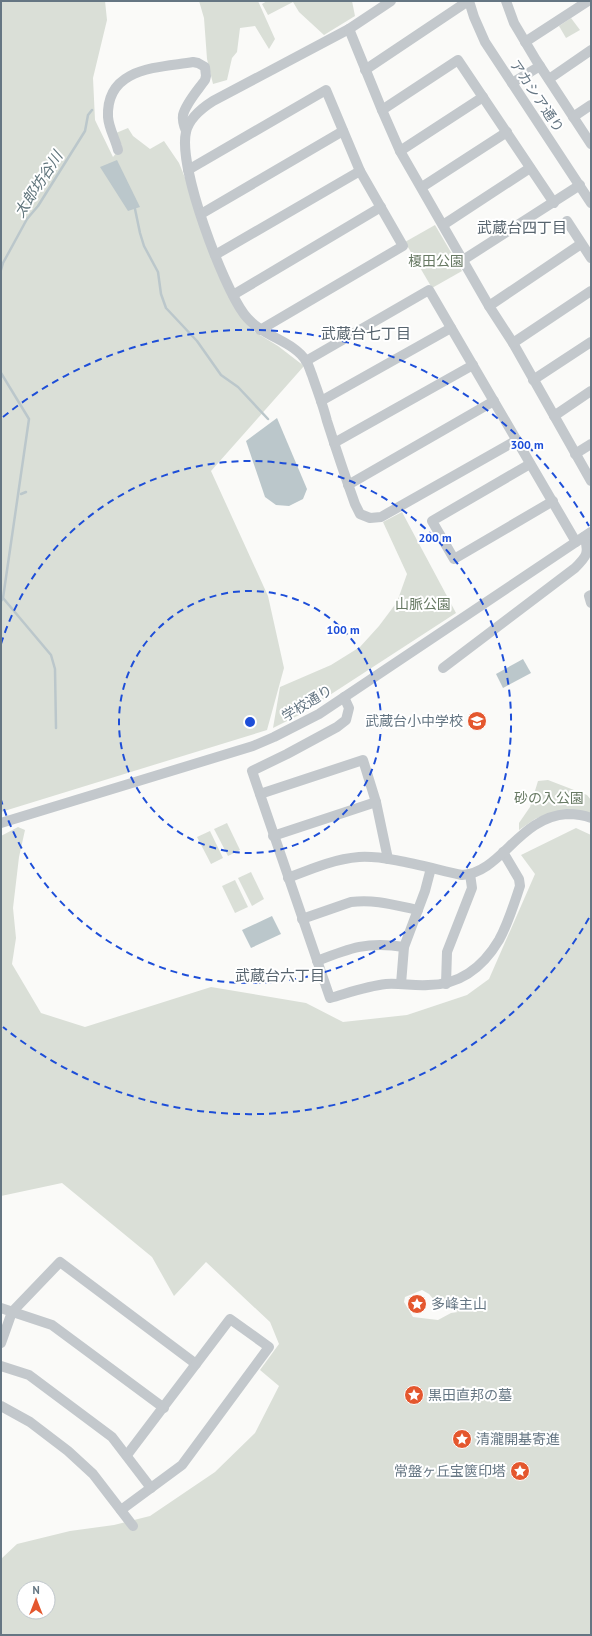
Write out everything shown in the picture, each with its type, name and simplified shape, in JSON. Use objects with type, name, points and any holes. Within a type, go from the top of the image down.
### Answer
[{"type":"street","points":[[186,131],[193,117],[213,101],[349,29],[391,1]]},
{"type":"street","points":[[365,70],[468,1]]},
{"type":"street","name":"アカシア通り","points":[[468,1],[485,42],[591,202]]},
{"type":"street","points":[[506,1],[514,23],[525,42],[591,144]]},
{"type":"street","points":[[525,42],[588,1]]},
{"type":"street","points":[[349,29],[400,151],[489,306],[513,343],[591,481]]},
{"type":"street","points":[[549,79],[591,50]]},
{"type":"street","points":[[382,110],[458,60],[554,203]]},
{"type":"street","points":[[118,150],[110,128],[108,110],[114,91],[129,75],[143,70],[193,62],[204,67],[206,76],[205,80],[187,106],[183,115],[186,131],[185,149],[188,170],[201,214],[233,295],[244,314],[260,330],[287,344],[306,361],[321,401],[348,484],[360,514],[370,518],[381,517],[517,440]]},
{"type":"street","points":[[512,84],[540,66]]},
{"type":"street","points":[[188,170],[326,90],[360,171],[403,246],[260,330]]},
{"type":"street","points":[[400,151],[483,97]]},
{"type":"street","points":[[573,117],[591,105]]},
{"type":"street","points":[[201,214],[343,131]]},
{"type":"street","points":[[422,187],[506,132]]},
{"type":"street","points":[[443,225],[530,168]]},
{"type":"street","points":[[216,255],[360,171]]},
{"type":"street","points":[[463,260],[580,185]]},
{"type":"street","points":[[233,295],[380,207]]},
{"type":"street","points":[[568,221],[591,258]]},
{"type":"street","points":[[489,306],[581,244]]},
{"type":"street","points":[[306,361],[429,290],[552,501],[584,537],[588,551],[583,560],[575,568],[443,668]]},
{"type":"street","points":[[513,343],[591,291]]},
{"type":"street","points":[[321,401],[451,328]]},
{"type":"street","points":[[533,380],[591,342]]},
{"type":"street","points":[[334,443],[473,365]]},
{"type":"street","points":[[554,416],[591,391]]},
{"type":"street","points":[[348,484],[494,401]]},
{"type":"street","points":[[575,454],[591,444]]},
{"type":"street","points":[[530,464],[432,521],[443,540],[454,558],[552,501]]},
{"type":"street","name":"学校通り","points":[[1,823],[253,746],[295,727],[344,697],[584,537]]},
{"type":"street","points":[[591,595],[589,596],[591,602]]},
{"type":"street","points":[[344,697],[349,708],[346,720],[337,727],[293,751],[252,771],[330,998],[367,987],[401,984],[429,986],[446,984],[459,980],[476,969],[490,954],[500,938],[521,883],[503,852]]},
{"type":"street","points":[[260,794],[363,760],[376,802],[388,859]]},
{"type":"street","points":[[274,836],[376,802]]},
{"type":"street","points":[[288,878],[338,860],[360,857],[388,859],[462,875],[470,874],[487,866],[530,828],[548,818],[572,814],[591,818]]},
{"type":"street","points":[[401,984],[404,947],[418,910],[431,868]]},
{"type":"street","points":[[446,984],[447,952],[472,888],[470,874]]},
{"type":"street","points":[[302,919],[358,901],[377,901],[418,910]]},
{"type":"street","points":[[317,961],[344,950],[370,944],[404,947]]},
{"type":"street","points":[[1,1343],[12,1312],[60,1262],[196,1364]]},
{"type":"street","points":[[1,1308],[52,1325],[164,1408]]},
{"type":"street","points":[[121,1510],[182,1465],[269,1347],[230,1319],[127,1456]]},
{"type":"street","points":[[1,1366],[29,1375],[112,1437],[151,1488]]},
{"type":"street","points":[[1,1406],[30,1422],[68,1451],[93,1474],[133,1526]]},
{"type":"green space","points":[[1,1],[105,1],[107,20],[93,78],[95,120],[113,157],[122,146],[116,133],[128,128],[133,136],[150,149],[164,141],[179,163],[242,318],[255,332],[278,346],[304,366],[211,471],[268,596],[284,668],[267,730],[1,812]]},
{"type":"green space","points":[[199,1],[258,1],[275,39],[269,49],[255,26],[240,28],[237,52],[232,58],[227,80],[213,84],[207,59],[204,18]]},
{"type":"green space","points":[[267,1],[352,1],[355,16],[324,35],[299,12],[293,2],[268,15],[262,4]]},
{"type":"green space","points":[[571,18],[580,30],[566,38],[559,26]]},
{"type":"green space","name":"榎田公園","points":[[435,225],[462,271],[432,288],[405,242]]},
{"type":"green space","name":"山脈公園","points":[[402,512],[456,613],[299,715],[273,728],[280,687],[331,665],[360,647],[379,626],[397,602],[407,574],[383,522]]},
{"type":"green space","name":"砂の入公園","points":[[548,780],[587,795],[591,800],[591,815],[550,813],[535,819],[519,830],[519,823],[530,807],[538,781]]},
{"type":"green space","points":[[227,823],[240,850],[228,856],[214,829]]},
{"type":"green space","points":[[18,827],[25,830],[19,857],[13,908],[16,938],[12,964],[41,1013],[85,1027],[211,987],[306,1003],[343,1022],[407,1015],[467,995],[489,979],[535,874],[521,855],[576,828],[591,835],[591,1635],[1,1635],[1,1559],[17,1544],[70,1531],[114,1525],[150,1516],[215,1472],[255,1433],[279,1386],[260,1370],[279,1344],[270,1322],[206,1262],[174,1296],[152,1257],[62,1183],[1,1196],[1,836]],"holes":[[[422,1290],[429,1294],[436,1302],[458,1312],[451,1313],[438,1320],[413,1317],[404,1302],[405,1297]]]},
{"type":"green space","points":[[210,831],[223,858],[211,864],[197,837]]},
{"type":"green space","points":[[251,872],[264,899],[252,906],[238,878]]},
{"type":"green space","points":[[235,880],[248,907],[235,913],[222,886]]},
{"type":"shaded area","points":[[117,160],[140,207],[128,211],[100,167]]},
{"type":"shaded area","points":[[277,418],[307,489],[303,499],[289,506],[276,505],[265,497],[246,441]]},
{"type":"shaded area","points":[[523,659],[531,673],[503,688],[496,674]]},
{"type":"shaded area","points":[[272,916],[281,934],[251,948],[242,930]]},
{"type":"waterway","name":"太郎坊谷川","points":[[1,270],[3,263],[27,219],[38,206],[85,131],[88,115],[92,110]]},
{"type":"waterway","points":[[135,209],[144,246],[158,272],[161,294],[166,308],[197,341],[221,375],[238,387],[268,419]]},
{"type":"waterway","points":[[1,373],[29,419],[3,598],[1,601]]},
{"type":"waterway","points":[[21,494],[26,492]]},
{"type":"waterway","points":[[3,598],[51,655],[55,669],[56,728]]},
{"type":"place","name":"武蔵台小中学校","points":[[477,721]]},
{"type":"place","name":"多峰主山","points":[[417,1304]]},
{"type":"place","name":"黒田直邦の墓","points":[[414,1395]]},
{"type":"place","name":"清瀧開基寄進","points":[[462,1439]]},
{"type":"place","name":"常盤ヶ丘宝篋印塔","points":[[520,1471]]},
{"type":"district","name":"武蔵台四丁目","points":[[522,227]]},
{"type":"district","name":"武蔵台七丁目","points":[[366,333]]},
{"type":"district","name":"武蔵台六丁目","points":[[280,975]]}]
